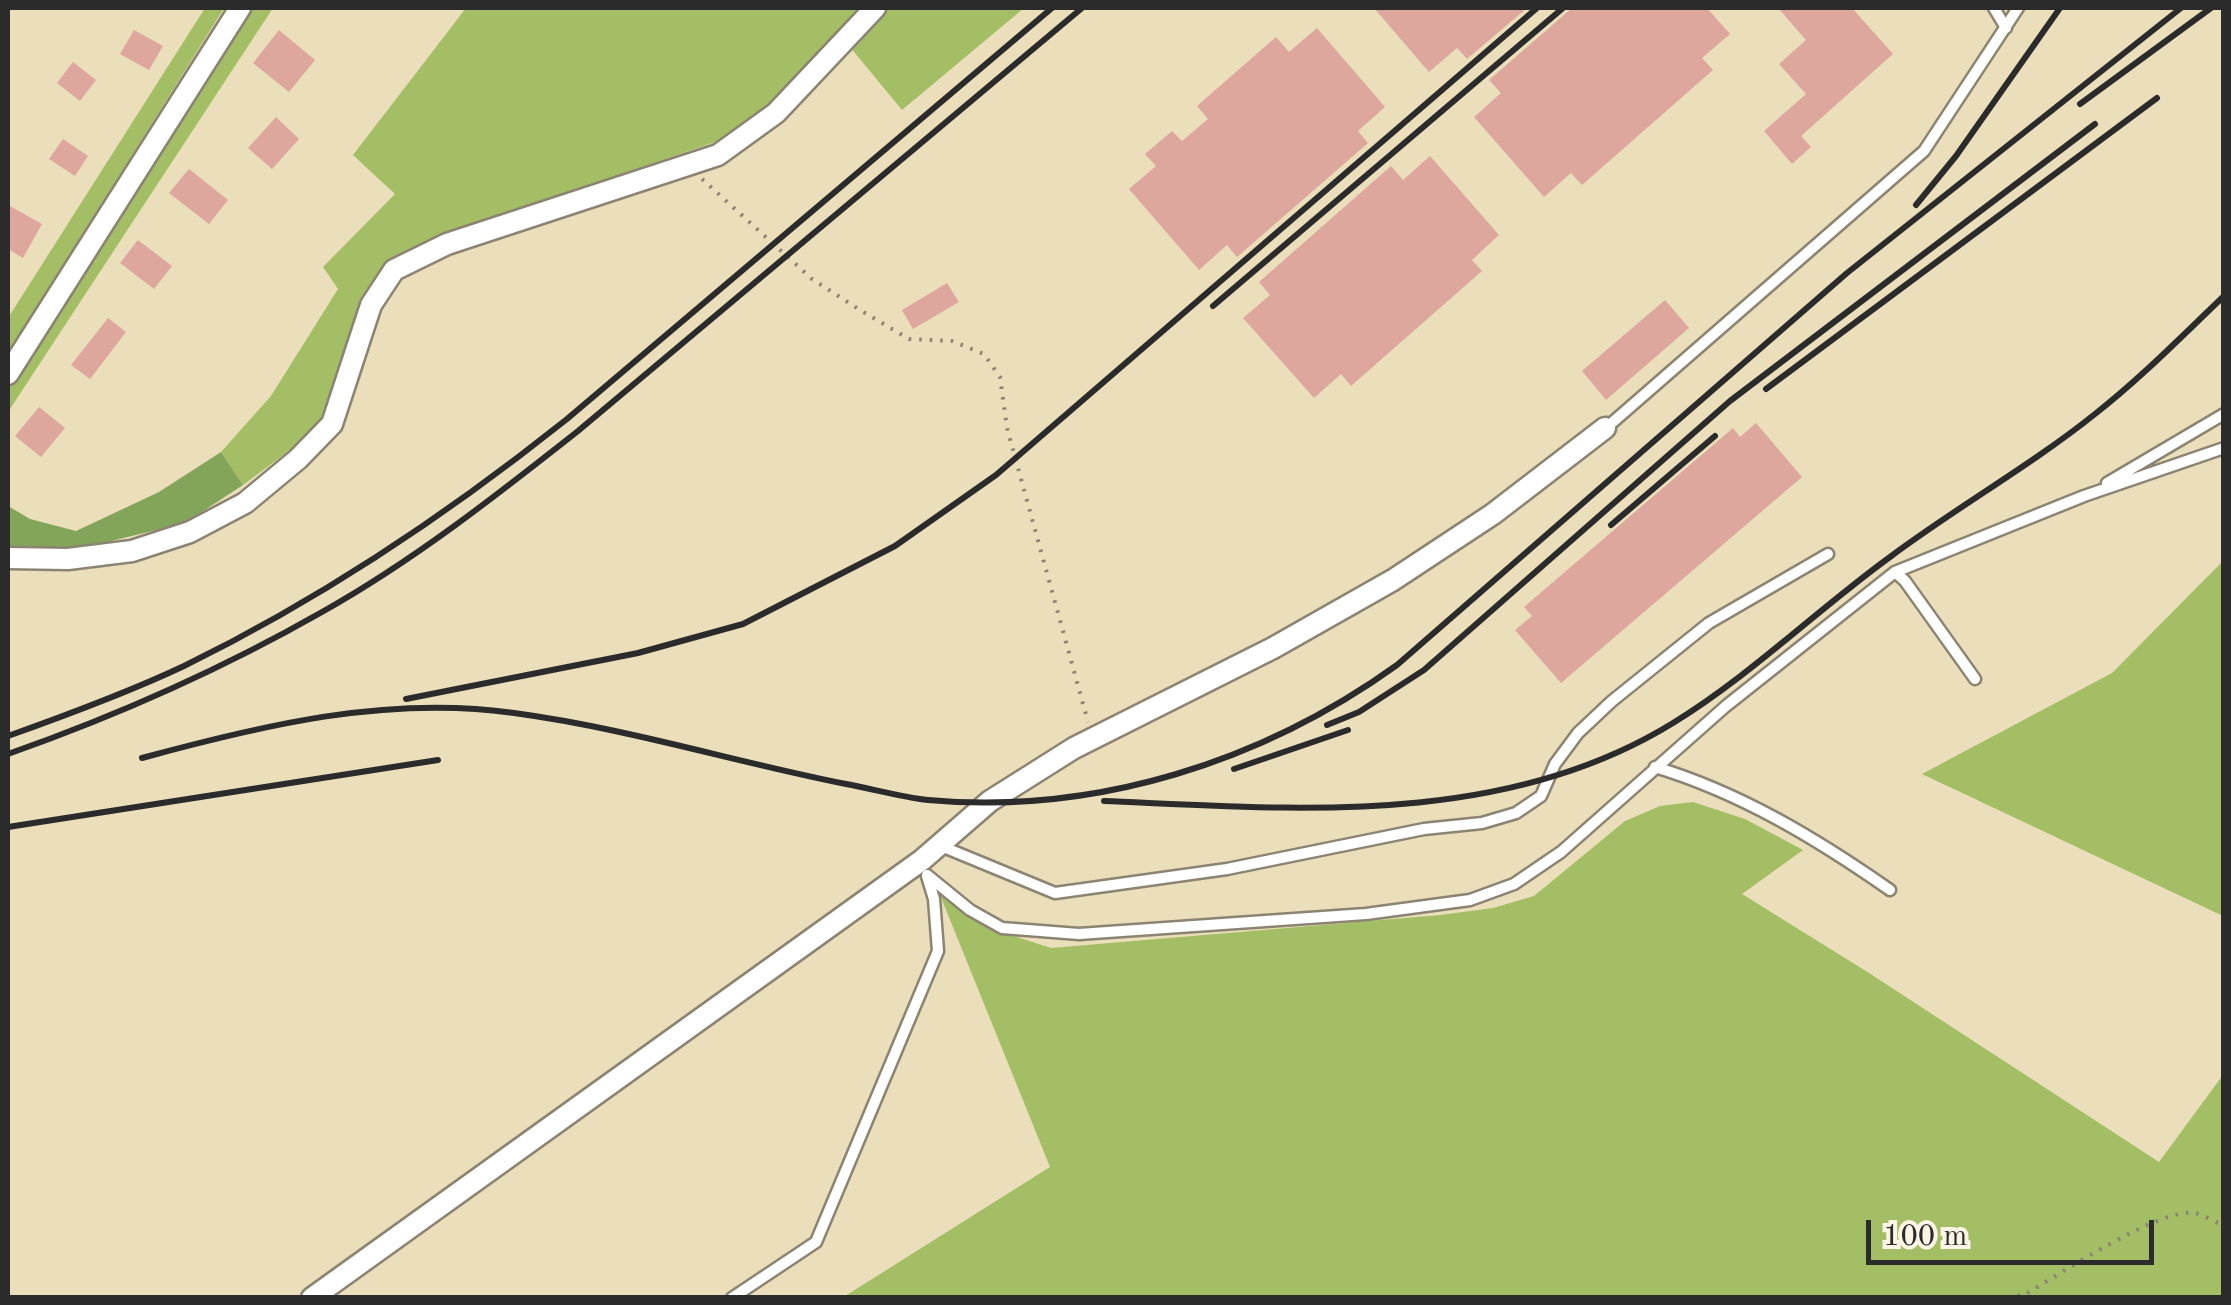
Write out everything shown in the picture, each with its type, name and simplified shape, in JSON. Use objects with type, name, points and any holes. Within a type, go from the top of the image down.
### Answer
[{"type":"street","points":[[8,374],[240,8]]},
{"type":"street","points":[[8,558],[68,559],[132,550],[190,532],[245,502],[298,459],[332,424],[371,305],[394,270],[447,244],[718,155],[776,113],[876,8]]},
{"type":"street","points":[[312,1298],[924,867],[990,801],[1093,739],[1273,648],[1394,580],[1493,514],[1605,428]]},
{"type":"lane","points":[[1994,8],[2006,28]]},
{"type":"lane","points":[[1605,428],[1924,151],[2018,8]]},
{"type":"lane","points":[[2084,496],[2224,414]]},
{"type":"lane","points":[[924,867],[970,910],[1002,928],[1062,934],[1366,914],[1470,900],[1514,884],[1561,852],[1655,767],[1895,572],[2084,496],[2224,448]]},
{"type":"lane","points":[[941,846],[1055,893],[1227,868],[1424,830],[1482,823],[1516,813],[1541,796],[1555,764],[1578,733],[1612,701],[1709,623],[1828,554]]},
{"type":"lane","points":[[1895,572],[1975,680]]},
{"type":"lane","points":[[1655,767],[1701,781],[1818,840],[1890,890]]},
{"type":"lane","points":[[732,1298],[816,1242],[938,951],[934,898],[924,867]]},
{"type":"path","points":[[688,165],[812,279],[909,339],[952,341],[984,354],[1000,378],[1008,428],[1093,739]]},
{"type":"path","points":[[2007,1298],[2026,1296],[2127,1235],[2176,1215],[2195,1213],[2224,1226]]},
{"type":"green space","points":[[205,8],[224,8],[8,354],[8,318]]},
{"type":"green space","points":[[250,8],[273,8],[8,412],[8,390]]},
{"type":"green space","points":[[466,8],[867,8],[755,121],[718,141],[438,237],[389,265],[361,304],[317,430],[243,485],[221,452],[271,396],[338,289],[323,267],[395,194],[353,155]]},
{"type":"green space","points":[[886,8],[1024,8],[902,110],[850,47]]},
{"type":"green space","points":[[221,452],[243,485],[185,523],[66,552],[8,551],[8,506],[30,519],[76,531],[159,492]]},
{"type":"green space","points":[[2223,561],[2223,916],[1922,774],[2112,673]]},
{"type":"green space","points":[[1693,802],[1745,819],[1803,850],[1742,894],[2159,1162],[2223,1075],[2223,1297],[842,1298],[1050,1167],[940,895],[1011,935],[1051,948],[1440,915],[1493,908],[1534,896],[1625,821],[1660,806]]},
{"type":"building","points":[[1374,8],[1527,8],[1467,59],[1457,48],[1429,72]]},
{"type":"building","points":[[1572,8],[1707,8],[1730,34],[1702,58],[1713,70],[1582,185],[1571,173],[1544,197],[1474,117],[1501,93],[1489,80]]},
{"type":"building","points":[[1778,8],[1852,8],[1893,54],[1801,136],[1811,147],[1792,164],[1764,131],[1806,94],[1779,64],[1806,40]]},
{"type":"building","points":[[1317,28],[1385,107],[1358,131],[1368,143],[1237,257],[1227,245],[1199,270],[1129,189],[1156,166],[1145,154],[1172,131],[1182,141],[1208,119],[1197,106],[1276,37],[1289,52]]},
{"type":"building","points":[[134,30],[163,46],[149,70],[120,54]]},
{"type":"building","points":[[279,30],[315,60],[289,92],[253,63]]},
{"type":"building","points":[[73,62],[96,80],[80,101],[57,83]]},
{"type":"building","points":[[276,117],[299,139],[272,169],[248,148]]},
{"type":"building","points":[[63,139],[88,156],[75,176],[49,159]]},
{"type":"building","points":[[1430,156],[1499,235],[1472,260],[1482,271],[1351,386],[1341,374],[1314,398],[1243,318],[1270,295],[1259,282],[1391,166],[1403,180]]},
{"type":"building","points":[[189,169],[228,200],[209,224],[169,193]]},
{"type":"building","points":[[8,205],[42,224],[23,258],[8,249]]},
{"type":"building","points":[[138,240],[172,266],[154,289],[120,263]]},
{"type":"building","points":[[947,283],[959,302],[913,329],[902,310]]},
{"type":"building","points":[[1665,300],[1689,328],[1606,400],[1582,371]]},
{"type":"building","points":[[108,318],[126,332],[90,379],[71,365]]},
{"type":"building","points":[[39,407],[65,428],[41,457],[15,436]]},
{"type":"building","points":[[1756,423],[1802,477],[1561,683],[1515,630],[1532,616],[1524,607],[1733,428],[1740,437]]},
{"type":"railway","points":[[8,736],[184,666],[285,612],[430,521],[567,419],[1052,8]]},
{"type":"railway","points":[[8,754],[89,724],[246,653],[356,592],[422,549],[578,431],[1082,8]]},
{"type":"railway","points":[[406,699],[638,653],[743,624],[895,546],[996,475],[1537,8]]},
{"type":"railway","points":[[1213,306],[1563,8]]},
{"type":"railway","points":[[1916,205],[1956,156],[2060,8]]},
{"type":"railway","points":[[142,758],[326,716],[420,708],[467,708],[556,719],[928,800],[1053,799],[1115,789],[1234,754],[1345,699],[1397,665],[1847,273],[2181,8]]},
{"type":"railway","points":[[2080,104],[2211,8]]},
{"type":"railway","points":[[1766,389],[2157,98]]},
{"type":"railway","points":[[1327,725],[1359,712],[1424,670],[1730,401],[2095,124]]},
{"type":"railway","points":[[1104,801],[1323,808],[1396,804],[1469,796],[1539,781],[1608,757],[1702,704],[1890,557],[2070,433],[2129,386],[2224,296]]},
{"type":"railway","points":[[1611,525],[1715,436]]},
{"type":"railway","points":[[1234,769],[1348,730]]},
{"type":"railway","points":[[8,827],[438,760]]}]
